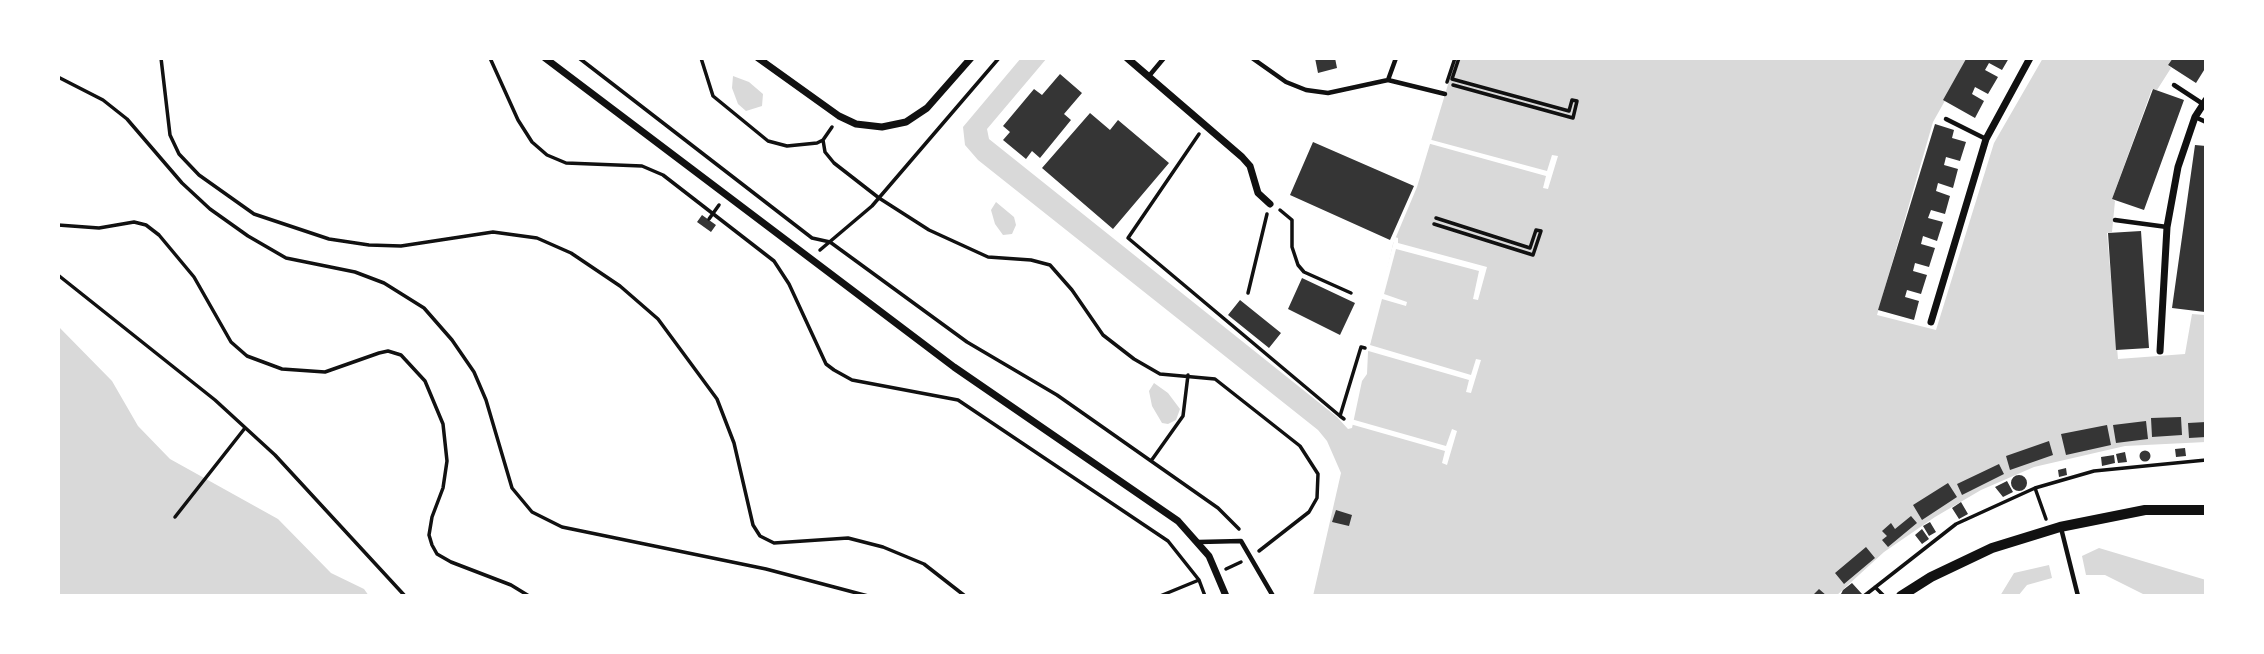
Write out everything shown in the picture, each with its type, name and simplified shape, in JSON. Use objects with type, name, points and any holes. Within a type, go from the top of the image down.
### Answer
[{"type":"street","points":[[545,58],[954,368],[1163,510],[1199,542],[1218,573],[1226,596]]},
{"type":"street","points":[[758,58],[839,116],[868,127],[906,122],[927,107],[971,58]]},
{"type":"street","points":[[1127,58],[1242,157],[1250,166],[1258,193],[1270,204]]},
{"type":"street","points":[[1931,322],[1986,139],[2030,58]]},
{"type":"street","points":[[2160,351],[2167,227],[2178,167],[2195,117],[2205,102]]},
{"type":"street","points":[[1901,596],[1931,577],[1992,548],[2055,529],[2145,510],[2206,510]]},
{"type":"lane","points":[[1149,77],[1164,58]]},
{"type":"lane","points":[[1252,58],[1286,82],[1306,90],[1328,93],[1388,80],[1445,94]]},
{"type":"lane","points":[[1388,80],[1396,58]]},
{"type":"lane","points":[[2174,85],[2205,102]]},
{"type":"lane","points":[[2195,117],[2206,122]]},
{"type":"lane","points":[[1946,119],[1986,139]]},
{"type":"lane","points":[[2115,220],[2167,227]]},
{"type":"lane","points":[[2055,529],[2078,596]]},
{"type":"lane","points":[[1199,542],[1241,541],[1273,596]]},
{"type":"path","points":[[161,58],[170,135],[179,154],[199,175],[254,214],[329,239],[369,245],[401,246],[493,232],[537,238],[571,253],[620,285],[658,319],[717,399],[734,443],[753,525],[760,536],[774,543],[848,538],[883,547],[924,564],[965,596]]},
{"type":"path","points":[[490,58],[518,120],[532,142],[547,155],[566,163],[642,166],[663,174],[774,261],[789,284],[826,364],[852,380],[958,400],[1168,541],[1199,580],[1205,596]]},
{"type":"path","points":[[579,58],[812,238],[830,242],[967,342],[1056,395],[1226,514],[1239,527],[1241,541]]},
{"type":"path","points":[[701,58],[713,96],[761,137],[787,146],[822,140],[839,116]]},
{"type":"path","points":[[812,260],[879,198],[999,58]]},
{"type":"path","points":[[1457,58],[1452,79],[1569,111],[1572,100],[1577,102],[1573,118],[1447,83],[1457,58]]},
{"type":"path","points":[[58,77],[103,100],[127,119],[182,183],[210,209],[248,236],[286,258],[355,272],[384,283],[424,308],[452,340],[474,372],[486,400],[512,488],[532,512],[562,527],[766,569],[868,596]]},
{"type":"path","points":[[1205,126],[1128,238],[1342,418],[1361,347],[1365,348]]},
{"type":"path","points":[[822,140],[830,159],[879,198],[956,245],[988,257],[1031,260],[1050,265],[1072,290],[1103,335],[1154,372],[1207,376],[1229,388],[1300,446],[1315,466],[1319,488],[1313,506],[1251,556],[1218,573]]},
{"type":"path","points":[[1248,293],[1270,204],[1292,220],[1292,247],[1298,265],[1304,272],[1351,293]]},
{"type":"path","points":[[1434,224],[1533,255],[1541,232],[1536,230],[1530,248],[1436,218]]},
{"type":"path","points":[[58,225],[89,228],[134,222],[146,225],[159,235],[194,276],[231,342],[247,356],[282,369],[325,372],[379,353],[388,351],[401,355],[425,381],[443,424],[447,461],[443,488],[432,517],[429,535],[432,545],[437,554],[451,562],[511,585],[529,596]]},
{"type":"path","points":[[58,275],[245,428],[346,529],[405,596]]},
{"type":"path","points":[[1151,461],[1180,421],[1188,375]]},
{"type":"path","points":[[175,517],[245,428]]},
{"type":"path","points":[[1864,596],[1956,524],[2035,488],[2094,471],[2206,460]]},
{"type":"path","points":[[2035,488],[2055,529]]},
{"type":"path","points":[[1160,596],[1196,582]]},
{"type":"path","points":[[1875,587],[1884,596]]},
{"type":"shaded area","points":[[1021,58],[1047,58],[987,129],[989,139],[1337,417],[1348,429],[1352,428],[1362,381],[1367,374],[1368,352],[1393,244],[1417,187],[1456,58],[1969,58],[1933,122],[1877,315],[1936,330],[1994,143],[2043,58],[2173,58],[2168,65],[2171,68],[2157,90],[2152,89],[2112,199],[2115,201],[2112,232],[2107,233],[2118,359],[2185,354],[2192,314],[2205,315],[2206,305],[2206,442],[2125,446],[2034,467],[1981,490],[1935,517],[1884,552],[1836,596],[1313,596],[1341,473],[1327,441],[1318,430],[978,160],[965,145],[963,127]]},
{"type":"shaded area","points":[[733,76],[749,82],[763,94],[762,106],[746,111],[738,104],[732,88]]},
{"type":"shaded area","points":[[996,202],[1014,217],[1016,225],[1012,234],[1003,235],[995,224],[991,210]]},
{"type":"shaded area","points":[[58,326],[112,381],[138,426],[170,459],[278,519],[331,573],[364,589],[369,596],[58,596]]},
{"type":"shaded area","points":[[1154,383],[1168,393],[1180,409],[1176,420],[1168,424],[1162,423],[1152,406],[1149,391]]},
{"type":"shaded area","points":[[2099,548],[2206,580],[2206,596],[2147,596],[2105,575],[2086,575],[2082,556]]},
{"type":"shaded area","points":[[2049,565],[2052,578],[2027,585],[2018,596],[2000,596],[2014,573]]},
{"type":"pier","points":[[1428,139],[1547,171],[1552,155],[1558,156],[1548,189],[1543,188],[1546,176],[1427,143]]},
{"type":"pier","points":[[1395,237],[1398,238],[1398,243],[1487,267],[1478,300],[1473,299],[1479,271],[1396,249],[1384,294],[1407,302],[1406,306],[1382,299],[1370,345],[1471,375],[1476,359],[1481,360],[1471,393],[1466,392],[1469,380],[1365,350]]},
{"type":"pier","points":[[1351,419],[1446,446],[1452,429],[1457,431],[1447,465],[1442,463],[1445,451],[1350,424]]},
{"type":"building","points":[[1315,58],[1335,58],[1337,68],[1318,73]]},
{"type":"building","points":[[2009,58],[2002,70],[1989,63],[1985,70],[1998,77],[1988,94],[1975,87],[1972,94],[1984,101],[1975,118],[1943,100],[1966,59]]},
{"type":"building","points":[[2173,58],[2206,58],[2206,67],[2196,83],[2168,65]]},
{"type":"building","points":[[1060,74],[1082,93],[1064,114],[1071,120],[1040,158],[1032,151],[1026,159],[1003,140],[1010,132],[1003,126],[1034,89],[1042,95]]},
{"type":"building","points":[[2153,89],[2184,100],[2144,210],[2112,199]]},
{"type":"building","points":[[1090,113],[1110,130],[1118,120],[1169,163],[1113,229],[1042,168]]},
{"type":"building","points":[[1935,124],[1954,130],[1952,138],[1966,142],[1960,161],[1946,157],[1944,165],[1958,169],[1953,188],[1938,183],[1936,191],[1950,196],[1945,214],[1931,210],[1928,218],[1943,222],[1937,241],[1923,236],[1921,244],[1935,248],[1929,267],[1915,263],[1913,271],[1927,275],[1921,294],[1907,290],[1905,297],[1919,301],[1914,320],[1878,310]]},
{"type":"building","points":[[1313,142],[1414,186],[1390,240],[1290,195]]},
{"type":"building","points":[[2195,145],[2206,146],[2205,312],[2172,308]]},
{"type":"building","points":[[702,215],[716,225],[711,232],[697,222]]},
{"type":"building","points":[[2141,231],[2149,348],[2116,350],[2108,233]]},
{"type":"building","points":[[1302,278],[1355,303],[1340,335],[1288,309]]},
{"type":"building","points":[[1240,300],[1281,333],[1269,348],[1228,315]]},
{"type":"building","points":[[2181,417],[2182,435],[2152,437],[2151,418]]},
{"type":"building","points":[[2146,421],[2148,439],[2116,443],[2113,425]]},
{"type":"building","points":[[2206,422],[2206,437],[2189,438],[2188,423]]},
{"type":"building","points":[[2107,425],[2111,445],[2066,455],[2061,434]]},
{"type":"building","points":[[2049,441],[2053,455],[2010,470],[2006,456]]},
{"type":"building","points":[[2185,448],[2186,456],[2176,457],[2175,449]]},
{"type":"building","points":[[2145,451],[2149,452],[2149,460],[2145,461],[2141,460],[2140,456],[2141,452]]},
{"type":"building","points":[[2125,452],[2127,462],[2118,463],[2116,454]]},
{"type":"building","points":[[2114,455],[2115,463],[2102,466],[2101,457]]},
{"type":"building","points":[[1999,464],[2004,474],[1962,495],[1957,484]]},
{"type":"building","points":[[2066,468],[2067,475],[2059,477],[2058,470]]},
{"type":"building","points":[[2019,475],[2025,477],[2025,489],[2019,491],[2013,489],[2011,483],[2013,477]]},
{"type":"building","points":[[2007,481],[2013,492],[2003,497],[1995,487]]},
{"type":"building","points":[[1948,483],[1957,497],[1922,520],[1913,505]]},
{"type":"building","points":[[1961,502],[1968,514],[1959,519],[1952,508]]},
{"type":"building","points":[[1336,510],[1352,515],[1349,526],[1332,522]]},
{"type":"building","points":[[1911,516],[1917,523],[1888,547],[1882,540],[1887,536],[1882,531],[1891,523],[1895,529]]},
{"type":"building","points":[[1930,522],[1936,532],[1929,536],[1923,526]]},
{"type":"building","points":[[1922,529],[1929,539],[1922,544],[1915,535]]},
{"type":"building","points":[[1866,547],[1875,558],[1844,584],[1835,573]]},
{"type":"building","points":[[1852,583],[1862,594],[1840,596],[1843,590]]},
{"type":"building","points":[[1819,589],[1827,596],[1812,596]]}]
